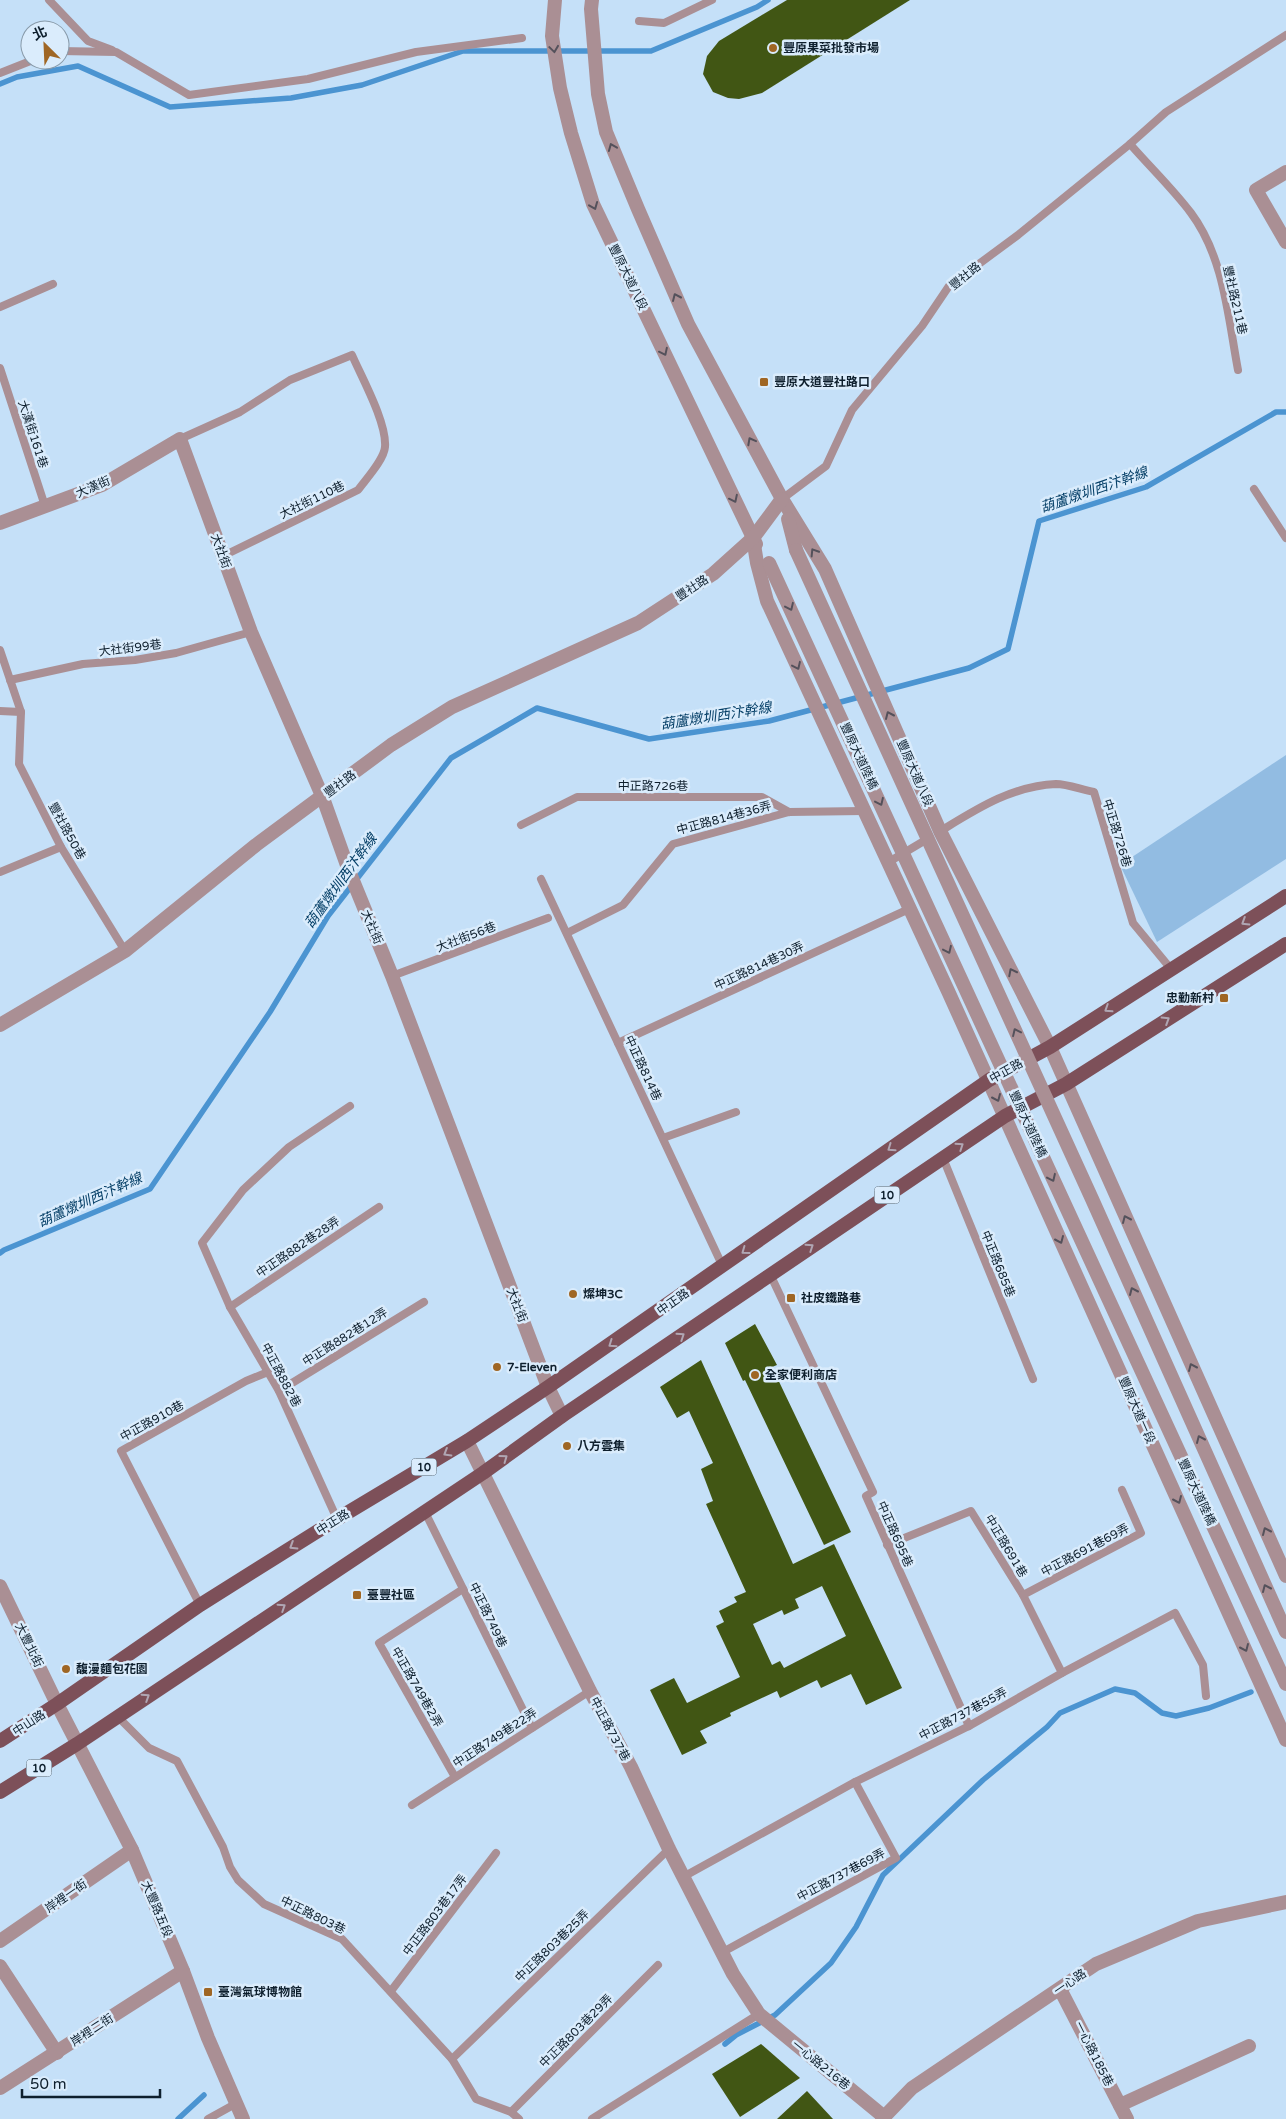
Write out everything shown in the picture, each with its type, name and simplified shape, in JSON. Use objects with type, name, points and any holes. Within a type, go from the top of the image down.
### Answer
[{"type":"main road","name":"中正路","points":[[57,1704],[200,1606],[337,1519],[468,1441],[548,1388],[989,1080],[1050,1047],[1286,896]]},
{"type":"main road","name":"10","points":[[0,1792],[77,1744],[484,1474],[562,1416],[1005,1116],[1066,1084],[1286,944]]},
{"type":"main road","name":"中山路","points":[[0,1741],[57,1704]]},
{"type":"street","name":"豐原大道八段","points":[[555,0],[552,36],[560,88],[571,134],[593,204],[753,538],[769,563]]},
{"type":"street","name":"豐原大道八段","points":[[592,0],[591,9],[598,94],[606,132],[688,324],[782,499],[825,568],[940,831],[1050,1047]]},
{"type":"street","points":[[1286,172],[1256,190],[1286,242]]},
{"type":"street","name":"大漢街","points":[[0,523],[102,485],[180,439]]},
{"type":"street","name":"大社街","points":[[180,439],[251,632],[323,798],[349,871],[392,976],[548,1388],[562,1416]]},
{"type":"street","name":"豐原大道八段","points":[[782,499],[796,550]]},
{"type":"street","name":"豐社路","points":[[0,1025],[125,951],[256,845],[323,798],[391,745],[452,707],[638,624],[713,574],[753,538],[782,499]]},
{"type":"street","name":"豐原大道八段","points":[[753,538],[757,563],[767,601],[989,1080]]},
{"type":"street","name":"豐原大道陸橋","points":[[796,550],[1092,1198],[1286,1632]]},
{"type":"street","name":"豐原大道陸橋","points":[[769,563],[1286,1684]]},
{"type":"street","points":[[1050,1047],[1286,1576]]},
{"type":"street","name":"豐原大道一段","points":[[989,1080],[1286,1740]]},
{"type":"street","name":"中正路737巷","points":[[468,1441],[590,1691],[631,1767],[682,1877],[721,1953],[758,2014]]},
{"type":"street","name":"大豐北街","points":[[0,1586],[57,1704]]},
{"type":"street","name":"大豐路五段","points":[[57,1704],[132,1850],[243,2119]]},
{"type":"street","name":"岸裡一街","points":[[0,1941],[132,1850]]},
{"type":"street","name":"一心路","points":[[883,2118],[912,2088],[1096,1964],[1198,1921],[1286,1902]]},
{"type":"street","points":[[0,1966],[57,2053]]},
{"type":"street","name":"岸裡二街","points":[[0,2088],[183,1970]]},
{"type":"street","name":"一心路185巷","points":[[1060,1989],[1127,2119]]},
{"type":"street","name":"一心路216巷","points":[[758,2014],[883,2118]]},
{"type":"street","points":[[1120,2105],[1249,2046]]},
{"type":"lane","points":[[49,0],[88,40],[116,52],[189,95],[308,79],[416,52],[522,38]]},
{"type":"lane","points":[[640,21],[664,23],[712,0]]},
{"type":"lane","name":"豐社路","points":[[782,499],[826,466],[852,410],[922,326],[949,286],[1018,235],[1130,144],[1166,112],[1286,35]]},
{"type":"lane","points":[[70,51],[116,52]]},
{"type":"lane","points":[[0,73],[20,65]]},
{"type":"lane","name":"豐社路211巷","points":[[1130,144],[1191,213],[1206,239],[1222,281],[1238,370]]},
{"type":"lane","points":[[0,307],[53,284]]},
{"type":"lane","name":"大社街110巷","points":[[180,439],[240,412],[290,380],[352,355],[384,428],[385,448],[372,472],[358,490],[223,556]]},
{"type":"lane","name":"大漢街161巷","points":[[0,368],[45,506]]},
{"type":"lane","points":[[1254,489],[1286,538]]},
{"type":"lane","name":"大社街99巷","points":[[10,680],[83,664],[135,660],[176,653],[251,632]]},
{"type":"lane","points":[[0,650],[21,712],[0,711]]},
{"type":"lane","name":"豐社路50巷","points":[[21,712],[19,764],[62,848],[125,951]]},
{"type":"lane","name":"中正路726巷","points":[[940,831],[986,803],[1014,792],[1057,784],[1094,792],[1133,923],[1171,969]]},
{"type":"lane","name":"中正路726巷","points":[[520,825],[577,797],[762,797],[789,812]]},
{"type":"lane","name":"中正路814巷36弄","points":[[567,933],[623,905],[673,844],[789,812],[863,811]]},
{"type":"lane","points":[[887,863],[940,831]]},
{"type":"lane","points":[[0,872],[62,848]]},
{"type":"lane","name":"中正路814巷","points":[[541,879],[723,1267]]},
{"type":"lane","name":"中正路814巷30弄","points":[[618,1043],[909,909]]},
{"type":"lane","name":"大社街56巷","points":[[392,976],[548,918]]},
{"type":"lane","name":"中正路882巷","points":[[337,1519],[279,1391],[230,1306],[202,1243],[242,1190],[288,1147],[350,1106]]},
{"type":"lane","points":[[663,1138],[736,1112]]},
{"type":"lane","name":"中正路685巷","points":[[943,1158],[1033,1379]]},
{"type":"lane","name":"中正路882巷28弄","points":[[230,1306],[379,1207]]},
{"type":"lane","name":"中正路695巷","points":[[770,1274],[873,1492],[866,1496],[969,1726]]},
{"type":"lane","name":"中正路882巷12弄","points":[[279,1391],[424,1302]]},
{"type":"lane","name":"中正路910巷","points":[[200,1606],[121,1451],[246,1381],[268,1372]]},
{"type":"lane","name":"中正路691巷69弄","points":[[1023,1595],[1141,1533],[1122,1490]]},
{"type":"lane","name":"中正路691巷","points":[[887,1545],[971,1511],[1023,1595],[1062,1673]]},
{"type":"lane","name":"中正路749巷","points":[[425,1512],[532,1728]]},
{"type":"lane","name":"中正路749巷2弄","points":[[455,1777],[379,1643],[463,1589]]},
{"type":"lane","name":"中正路737巷55弄","points":[[682,1877],[855,1782],[969,1726],[1062,1673],[1175,1614],[1204,1665],[1206,1696]]},
{"type":"lane","name":"中正路749巷22弄","points":[[412,1804],[590,1691]]},
{"type":"lane","name":"中正路803巷","points":[[117,1716],[149,1748],[177,1761],[223,1847],[230,1867],[238,1880],[264,1904],[342,1940],[452,2059],[476,2099],[511,2112],[519,2119]]},
{"type":"lane","name":"中正路737巷69弄","points":[[721,1953],[896,1858],[855,1782]]},
{"type":"lane","name":"中正路803巷25弄","points":[[452,2059],[669,1849]]},
{"type":"lane","name":"中正路803巷17弄","points":[[391,1991],[496,1853]]},
{"type":"lane","name":"中正路803巷29弄","points":[[511,2112],[658,1965]]},
{"type":"lane","points":[[592,2119],[758,2014]]},
{"type":"lane","points":[[208,2119],[236,2103]]},
{"type":"shaded area","points":[[1286,755],[1286,859],[1157,942],[1120,865]]},
{"type":"building","name":"豐原果菜批發市場","points":[[787,0],[910,0],[762,93],[739,99],[728,98],[713,92],[703,74],[707,56],[719,41]]},
{"type":"building","points":[[755,1324],[777,1365],[772,1367],[851,1532],[824,1545],[745,1380],[743,1381],[725,1343]]},
{"type":"building","points":[[701,1360],[793,1564],[834,1544],[902,1688],[866,1705],[851,1674],[821,1688],[817,1680],[780,1698],[777,1691],[730,1713],[731,1716],[700,1731],[707,1743],[682,1755],[650,1690],[674,1678],[687,1703],[740,1677],[716,1626],[724,1622],[719,1611],[737,1602],[734,1597],[746,1592],[706,1504],[713,1501],[701,1469],[713,1463],[689,1411],[677,1418],[660,1387]],"holes":[[[822,1586],[846,1636],[784,1668],[780,1661],[772,1665],[753,1624],[782,1610],[784,1615],[799,1608],[795,1599]]]},
{"type":"building","points":[[761,2044],[800,2078],[740,2117],[712,2074]]},
{"type":"building","points":[[807,2091],[833,2119],[777,2119]]},
{"type":"waterway","points":[[0,84],[17,77],[78,66],[170,107],[291,98],[362,85],[463,51],[651,51],[757,7],[768,0]]},
{"type":"waterway","name":"葫蘆燉圳西汴幹線","points":[[0,1253],[150,1189],[270,1012],[328,916],[451,758],[537,708],[649,739],[769,721],[969,668],[1008,649],[1039,521],[1146,487],[1276,412],[1286,412]]},
{"type":"waterway","points":[[725,2044],[736,2035],[775,2015],[831,1963],[856,1927],[883,1875],[983,1780],[1047,1727],[1060,1713],[1115,1689],[1135,1693],[1162,1713],[1176,1716],[1209,1708],[1251,1692]]},
{"type":"waterway","points":[[178,2119],[204,2095]]},
{"type":"place","name":"豐原果菜批發市場","points":[[773,48]]},
{"type":"place","name":"豐原大道豐社路口","points":[[764,382]]},
{"type":"place","name":"忠勤新村","points":[[1224,998]]},
{"type":"place","name":"燦坤3C","points":[[573,1294]]},
{"type":"place","name":"社皮鐵路巷","points":[[791,1298]]},
{"type":"place","name":"7-Eleven","points":[[497,1367]]},
{"type":"place","name":"全家便利商店","points":[[755,1375]]},
{"type":"place","name":"八方雲集","points":[[567,1446]]},
{"type":"place","name":"臺豐社區","points":[[357,1595]]},
{"type":"place","name":"馥漫麵包花園","points":[[66,1669]]},
{"type":"place","name":"臺灣氣球博物館","points":[[208,1992]]}]
